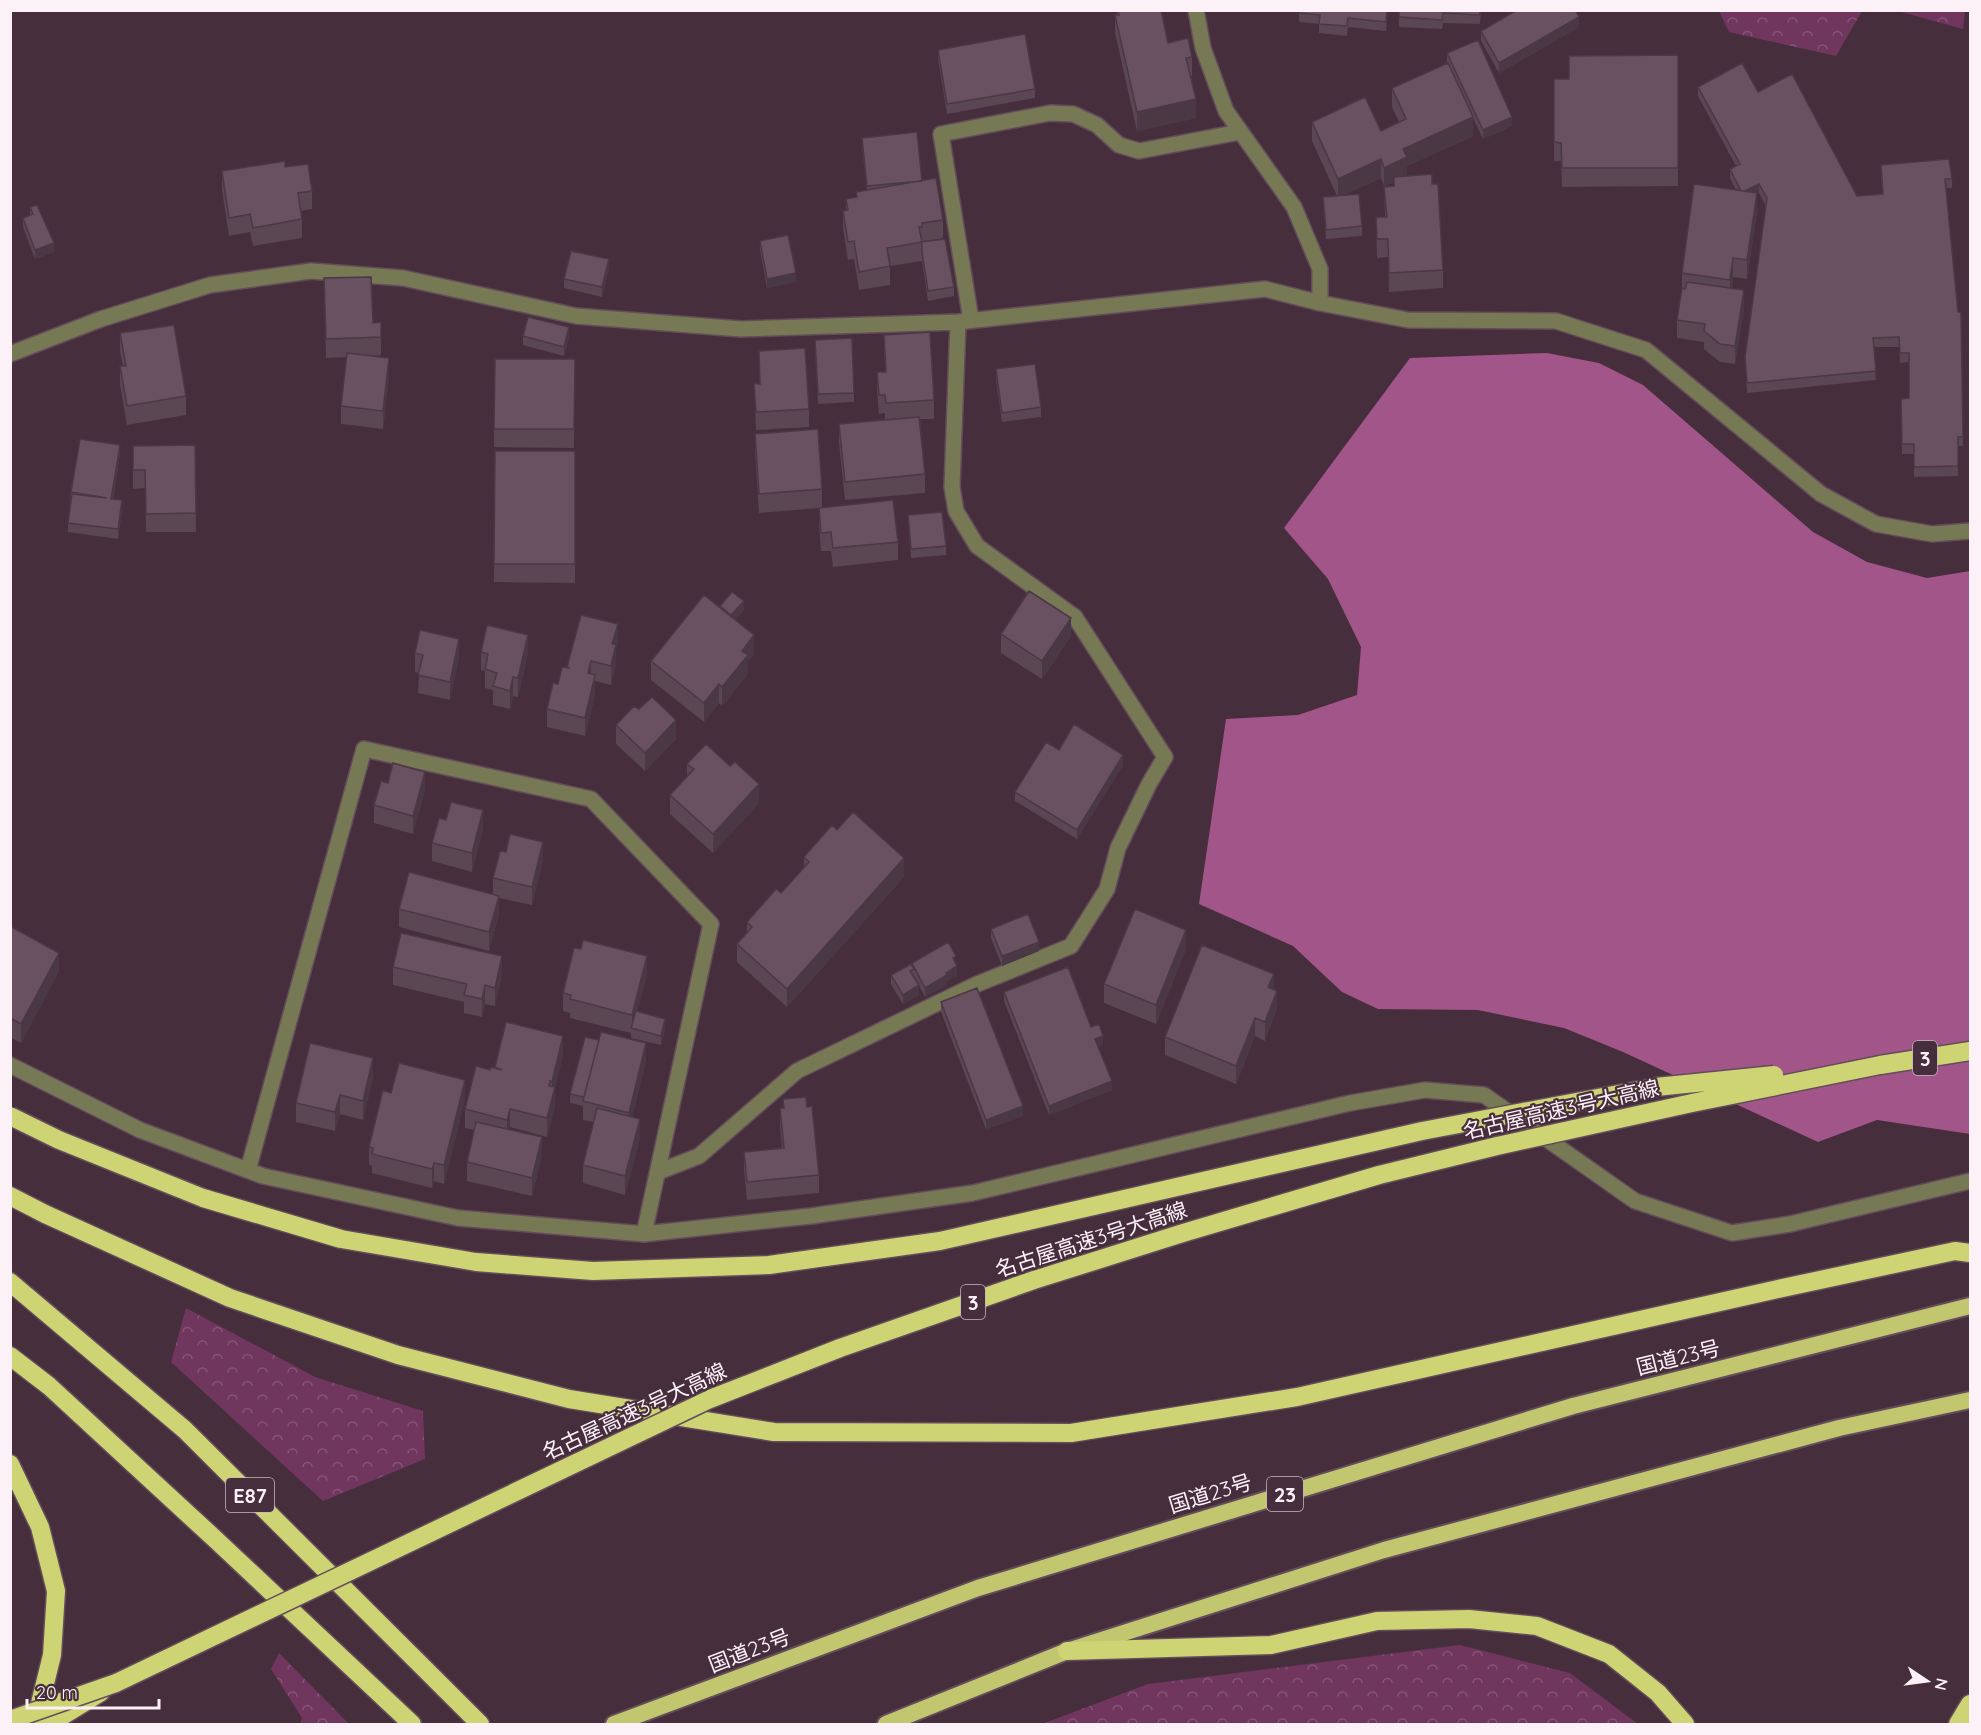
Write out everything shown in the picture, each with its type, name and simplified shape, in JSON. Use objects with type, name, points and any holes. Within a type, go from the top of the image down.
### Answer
[{"type":"highway","name":"名古屋高速3号大高線","points":[[49,1725],[116,1683],[710,1399],[840,1348],[1024,1284],[1183,1233],[1379,1175],[1520,1140],[1692,1102],[1880,1065],[1971,1051]]},
{"type":"highway","points":[[10,1116],[59,1140],[203,1198],[341,1239],[476,1263],[592,1271],[769,1265],[940,1241],[1434,1129],[1656,1088],[1880,1065]]},
{"type":"highway","points":[[10,1196],[230,1298],[398,1355],[569,1399],[774,1432],[1071,1433],[1297,1397],[1932,1255],[1955,1251],[1971,1253]]},
{"type":"highway","name":"E87","points":[[10,1282],[184,1429],[479,1723]]},
{"type":"highway","name":"国道23号","points":[[614,1725],[978,1587],[1573,1406],[1971,1306]]},
{"type":"highway","name":"E87","points":[[10,1356],[58,1394],[412,1725]]},
{"type":"highway","points":[[886,1725],[1067,1651],[1384,1550],[1839,1428],[1971,1400]]},
{"type":"highway","points":[[10,1464],[40,1527],[56,1591],[52,1656],[35,1725]]},
{"type":"highway","points":[[1067,1651],[1271,1645],[1377,1621],[1470,1619],[1537,1626],[1609,1654],[1658,1693],[1685,1725]]},
{"type":"highway","points":[[10,1720],[116,1683]]},
{"type":"highway","points":[[1958,1725],[1971,1704]]},
{"type":"street","points":[[1196,10],[1203,48],[1226,111],[1294,207],[1320,269],[1320,303]]},
{"type":"street","points":[[658,1172],[699,1156],[797,1071],[975,985],[1071,946],[1107,889],[1118,848],[1149,783],[1165,757],[1075,617],[977,546],[956,511],[952,487],[965,321],[941,134],[1050,112],[1073,114],[1097,125],[1119,145],[1139,151],[1240,132]]},
{"type":"street","points":[[10,354],[101,319],[210,285],[311,271],[403,278],[576,316],[741,329],[965,321],[1265,289],[1320,303],[1408,320],[1556,321],[1646,350],[1821,494],[1875,524],[1932,534],[1971,531]]},
{"type":"street","points":[[248,1170],[364,749],[591,799],[711,924],[644,1234]]},
{"type":"street","points":[[10,1065],[140,1130],[263,1176],[458,1218],[644,1234],[812,1216],[973,1193],[1350,1103],[1425,1090],[1484,1095],[1635,1201],[1732,1233],[1790,1224],[1971,1181]]},
{"type":"green space","points":[[1719,11],[1862,11],[1836,56],[1729,32]]},
{"type":"green space","points":[[1898,11],[1965,11],[1963,29]]},
{"type":"green space","points":[[186,1308],[315,1377],[423,1411],[425,1459],[323,1501],[171,1362]]},
{"type":"green space","points":[[1460,1645],[1570,1673],[1638,1724],[1042,1724],[1148,1684]]},
{"type":"green space","points":[[279,1653],[349,1724],[300,1724],[302,1718],[271,1669]]},
{"type":"shaded area","points":[[1547,353],[1599,363],[1643,385],[1813,532],[1867,562],[1927,578],[1970,571],[1970,1134],[1877,1120],[1818,1142],[1623,1052],[1564,1028],[1478,1010],[1378,1009],[1342,992],[1293,946],[1199,904],[1226,719],[1298,715],[1357,695],[1361,647],[1328,579],[1284,528],[1410,358]]},
{"type":"building","points":[[1118,10],[1161,10],[1168,43],[1188,38],[1192,57],[1186,58],[1196,99],[1137,112],[1115,15],[1119,15]]},
{"type":"building","points":[[1299,10],[1387,10],[1386,22],[1348,18],[1347,26],[1319,24],[1320,15],[1299,13]]},
{"type":"building","points":[[1399,10],[1480,10],[1480,15],[1443,13],[1442,20],[1399,17]]},
{"type":"building","points":[[1517,10],[1575,10],[1579,17],[1499,63],[1481,31]]},
{"type":"building","points":[[1025,34],[1035,89],[947,104],[938,50]]},
{"type":"building","points":[[1478,40],[1512,117],[1483,130],[1447,53]]},
{"type":"building","points":[[1678,55],[1678,168],[1562,168],[1561,143],[1554,142],[1554,79],[1569,79],[1569,56]]},
{"type":"building","points":[[1448,63],[1473,117],[1403,149],[1407,157],[1384,168],[1381,159],[1338,179],[1312,122],[1365,97],[1381,131],[1406,119],[1392,88]]},
{"type":"building","points":[[1742,63],[1758,92],[1792,74],[1857,196],[1883,194],[1881,165],[1949,159],[1952,179],[1945,179],[1958,312],[1961,312],[1963,437],[1958,437],[1958,466],[1914,467],[1914,444],[1902,444],[1901,399],[1909,398],[1909,353],[1900,353],[1899,337],[1873,338],[1876,371],[1747,383],[1745,357],[1767,198],[1759,184],[1741,191],[1730,169],[1740,164],[1698,87]]},
{"type":"building","points":[[917,132],[922,181],[867,186],[862,138]]},
{"type":"building","points":[[285,161],[285,167],[308,164],[312,191],[298,193],[302,219],[253,228],[250,214],[229,218],[222,171]]},
{"type":"building","points":[[1432,174],[1432,184],[1438,184],[1443,270],[1389,273],[1388,239],[1377,239],[1376,217],[1387,217],[1384,187],[1394,186],[1394,177]]},
{"type":"building","points":[[936,178],[943,220],[922,223],[922,227],[919,227],[922,242],[887,248],[890,266],[859,272],[854,241],[848,242],[843,211],[848,210],[846,199],[857,197],[856,192]]},
{"type":"building","points":[[1694,184],[1757,193],[1747,260],[1733,258],[1730,280],[1682,273]]},
{"type":"building","points":[[1359,194],[1362,226],[1326,230],[1323,197]]},
{"type":"building","points":[[37,205],[54,243],[35,250],[23,218],[33,214],[30,207]]},
{"type":"building","points":[[788,235],[796,273],[767,279],[760,241]]},
{"type":"building","points":[[945,239],[954,287],[928,291],[922,242],[920,242]]},
{"type":"building","points":[[571,251],[609,259],[602,287],[564,279]]},
{"type":"building","points":[[371,277],[373,323],[381,322],[381,337],[326,339],[324,278]]},
{"type":"building","points":[[1687,282],[1744,290],[1735,346],[1720,344],[1704,331],[1705,324],[1677,320],[1682,288],[1685,289]]},
{"type":"building","points":[[528,317],[569,327],[564,347],[523,336]]},
{"type":"building","points":[[174,325],[186,396],[127,406],[120,366],[126,366],[120,333]]},
{"type":"building","points":[[930,332],[934,400],[886,403],[885,395],[879,395],[877,372],[886,372],[884,335]]},
{"type":"building","points":[[852,338],[854,393],[818,394],[815,340]]},
{"type":"building","points":[[805,348],[809,409],[756,412],[754,383],[760,384],[759,351]]},
{"type":"building","points":[[347,353],[389,358],[383,411],[341,406]]},
{"type":"building","points":[[495,359],[575,359],[574,429],[494,429]]},
{"type":"building","points":[[1035,364],[1041,407],[1002,413],[996,369]]},
{"type":"building","points":[[919,417],[925,474],[845,482],[839,424]]},
{"type":"building","points":[[818,429],[822,489],[759,494],[755,434]]},
{"type":"building","points":[[80,439],[120,445],[111,499],[122,500],[118,529],[68,523],[72,494],[107,498],[71,492]]},
{"type":"building","points":[[195,445],[196,513],[146,514],[145,470],[133,470],[133,446]]},
{"type":"building","points":[[495,451],[575,451],[575,564],[494,564]]},
{"type":"building","points":[[893,500],[898,542],[833,548],[831,532],[821,533],[819,508]]},
{"type":"building","points":[[942,512],[946,546],[911,549],[908,515]]},
{"type":"building","points":[[1029,591],[1071,618],[1042,661],[1001,634]]},
{"type":"building","points":[[732,592],[744,601],[731,615],[720,606]]},
{"type":"building","points":[[704,595],[754,635],[742,651],[748,655],[722,687],[719,684],[704,703],[651,661]]},
{"type":"building","points":[[581,615],[618,624],[612,644],[616,644],[611,666],[591,661],[588,673],[595,675],[585,718],[547,709],[553,683],[558,684],[562,667],[570,668],[567,667]]},
{"type":"building","points":[[487,625],[528,635],[518,678],[513,677],[510,691],[493,686],[497,673],[485,669],[488,654],[481,652]]},
{"type":"building","points":[[420,630],[459,639],[450,682],[418,675],[423,655],[415,653]]},
{"type":"building","points":[[652,697],[676,720],[645,753],[616,725],[634,706],[639,709]]},
{"type":"building","points":[[1074,724],[1123,755],[1077,830],[1015,792],[1046,742],[1059,750]]},
{"type":"building","points":[[706,744],[730,766],[735,762],[759,784],[713,834],[670,795],[694,769],[687,764]]},
{"type":"building","points":[[393,763],[425,772],[413,816],[374,805],[381,781],[388,783]]},
{"type":"building","points":[[451,802],[483,810],[472,853],[432,843],[439,818],[446,820]]},
{"type":"building","points":[[853,812],[904,858],[787,989],[737,944],[752,927],[747,922],[776,889],[781,893],[809,862],[804,857],[832,825],[837,830]]},
{"type":"building","points":[[510,834],[543,842],[532,887],[493,878],[500,851],[506,852]]},
{"type":"building","points":[[409,872],[499,896],[489,932],[399,909]]},
{"type":"building","points":[[1135,909],[1186,930],[1156,1005],[1104,984]]},
{"type":"building","points":[[1028,914],[1039,942],[1002,956],[991,929]]},
{"type":"building","points":[[10,926],[59,953],[21,1024],[10,1018]]},
{"type":"building","points":[[401,933],[502,956],[495,988],[485,985],[482,999],[464,995],[467,984],[393,967]]},
{"type":"building","points":[[583,940],[647,956],[632,1015],[570,999],[571,995],[563,993],[574,948],[581,949]]},
{"type":"building","points":[[948,942],[956,956],[953,958],[957,966],[925,988],[912,963]]},
{"type":"building","points":[[1202,945],[1274,974],[1268,987],[1277,991],[1265,1022],[1255,1018],[1236,1066],[1165,1037]]},
{"type":"building","points":[[911,964],[914,969],[910,971],[919,985],[903,995],[891,975]]},
{"type":"building","points":[[1068,967],[1091,1027],[1099,1024],[1103,1036],[1095,1039],[1112,1081],[1049,1106],[1004,992]]},
{"type":"building","points":[[977,988],[1023,1106],[986,1120],[941,1002]]},
{"type":"building","points":[[636,1011],[665,1019],[661,1036],[631,1028]]},
{"type":"building","points":[[506,1022],[563,1036],[552,1082],[550,1081],[549,1086],[555,1087],[547,1118],[510,1109],[507,1120],[465,1109],[476,1066],[490,1070],[490,1067],[502,1070],[495,1067]]},
{"type":"building","points":[[601,1032],[646,1043],[629,1113],[583,1101]]},
{"type":"building","points":[[585,1037],[599,1040],[584,1097],[570,1094]]},
{"type":"building","points":[[310,1043],[373,1058],[363,1101],[340,1095],[335,1112],[296,1103]]},
{"type":"building","points":[[399,1063],[465,1080],[444,1165],[434,1163],[432,1169],[372,1154],[373,1148],[369,1147],[383,1090],[391,1093]]},
{"type":"building","points":[[806,1097],[807,1107],[812,1106],[819,1175],[747,1182],[744,1152],[784,1148],[780,1108],[784,1108],[783,1099]]},
{"type":"building","points":[[597,1108],[640,1119],[625,1176],[583,1165]]},
{"type":"building","points":[[476,1122],[542,1137],[532,1178],[467,1162]]}]
